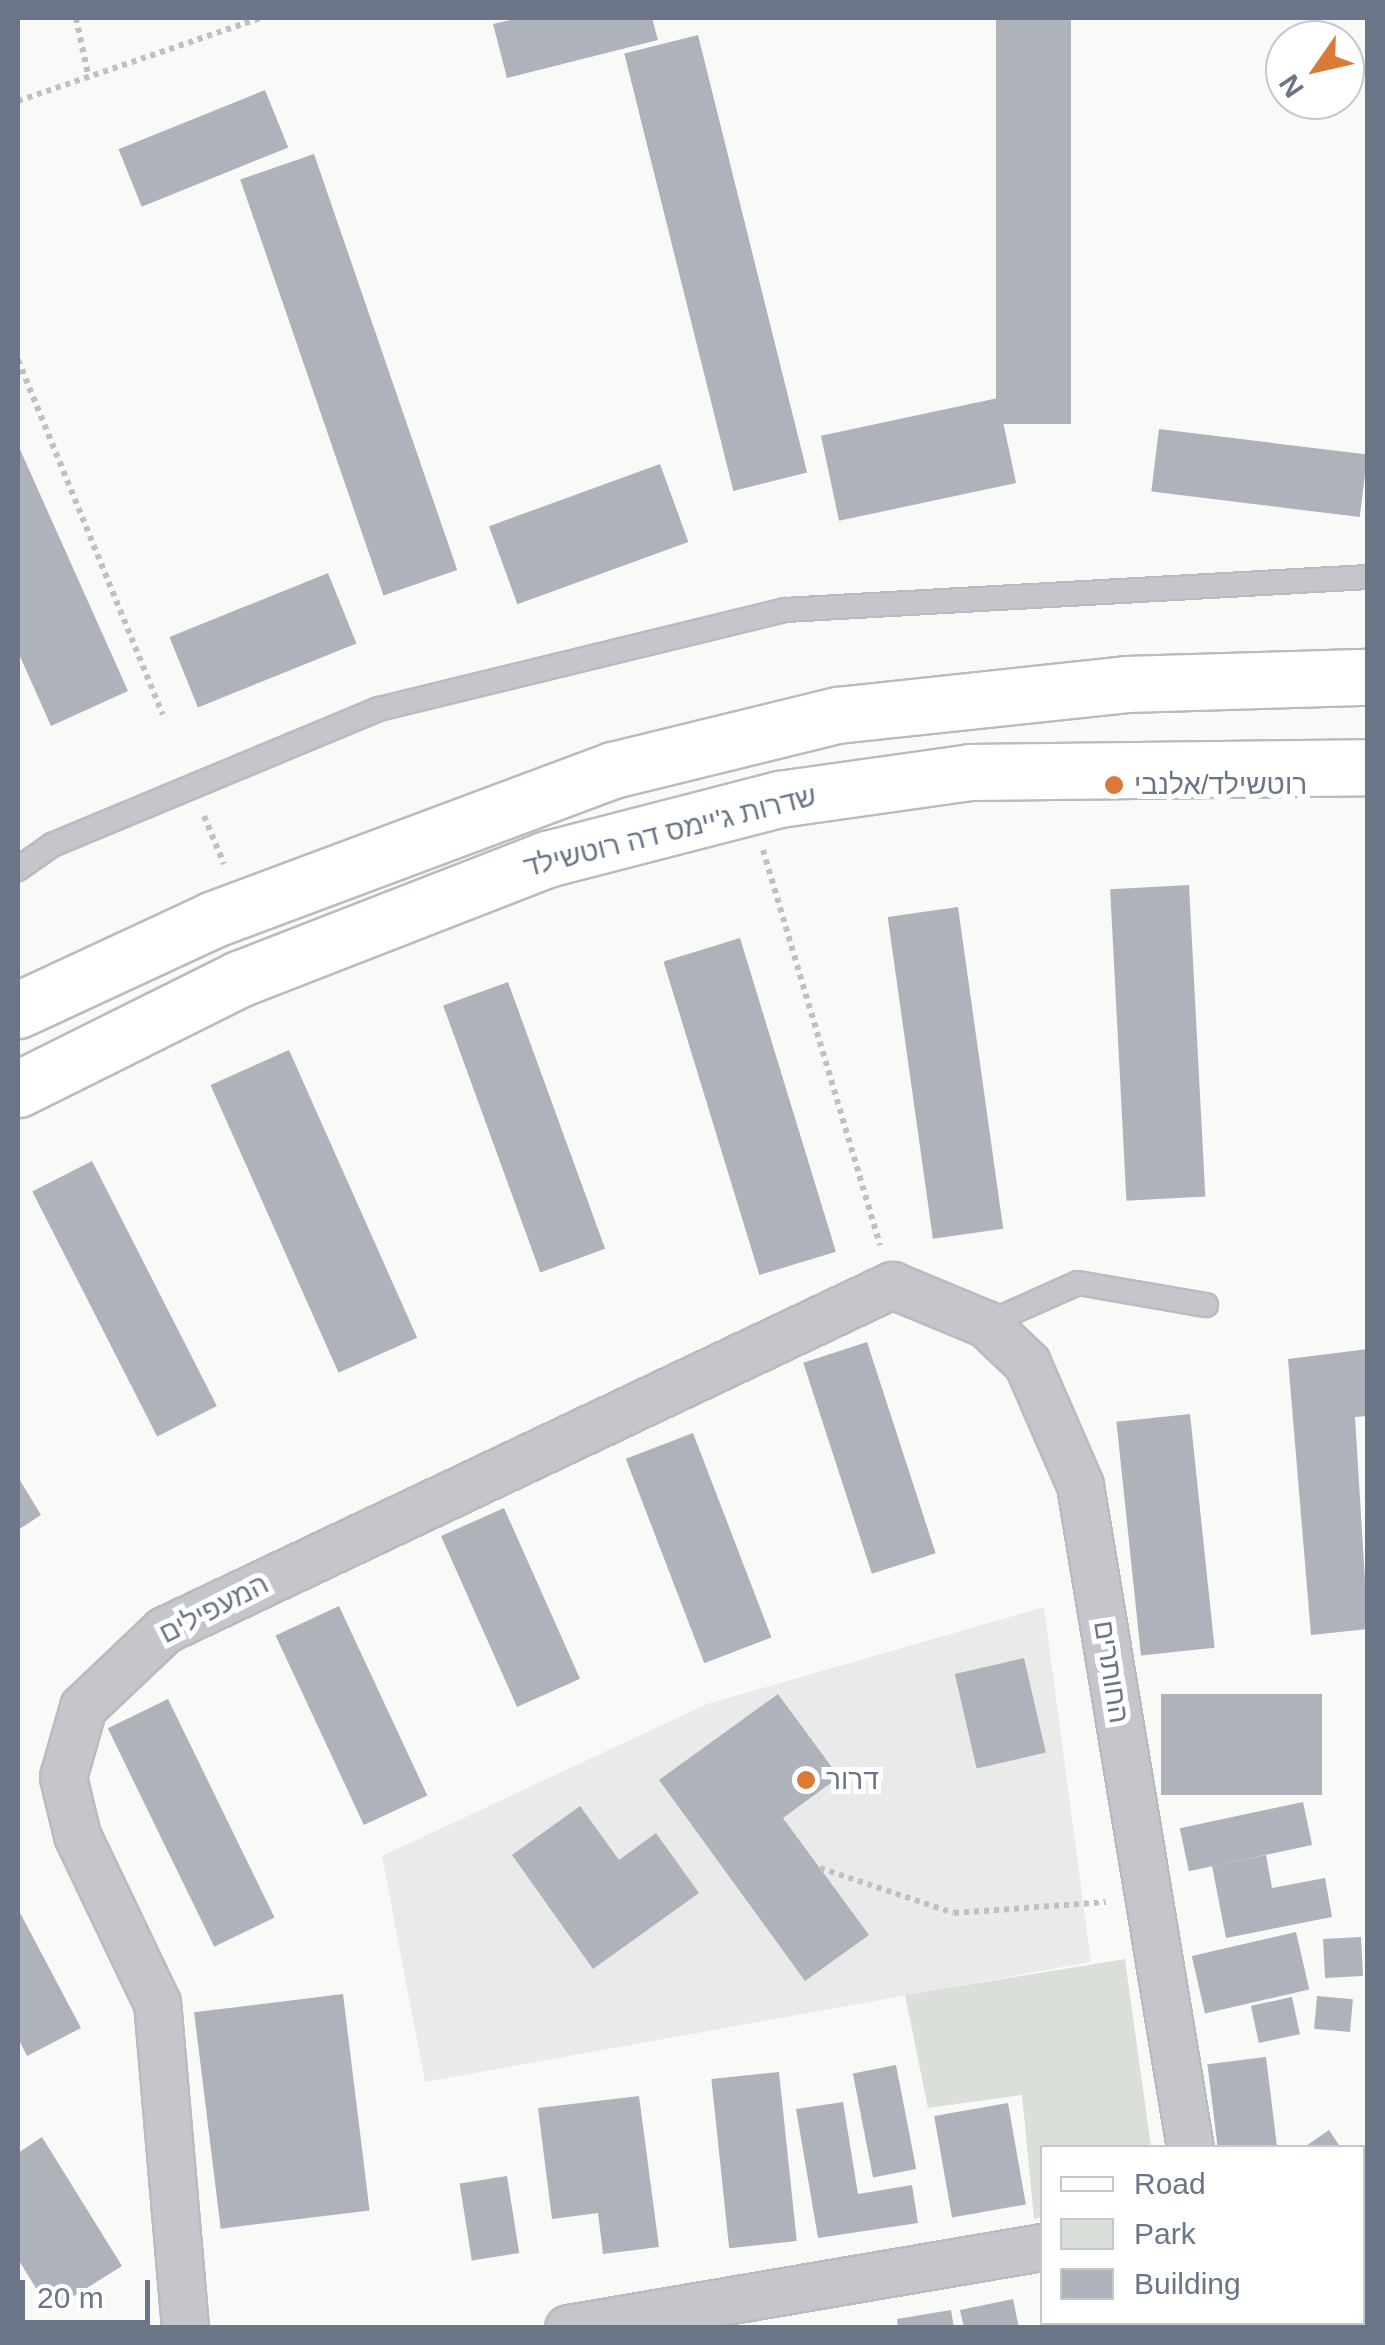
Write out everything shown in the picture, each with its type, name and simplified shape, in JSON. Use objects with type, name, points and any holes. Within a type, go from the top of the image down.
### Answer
[{"type":"street","points":[[18,1010],[214,920],[650,761],[856,713],[1126,684],[1368,677]]},
{"type":"street","name":"שדרות ג'יימס דה רוטשילד","points":[[18,1089],[239,979],[547,859],[779,799],[970,772],[1368,766]]},
{"type":"street","name":"החותרים","points":[[892,1284],[986,1324],[1028,1363],[1080,1484],[1190,2145]]},
{"type":"street","name":"המעפילים","points":[[185,2328],[156,2003],[78,1836],[63,1777],[83,1707],[164,1630],[892,1284]]},
{"type":"street","points":[[575,2327],[1040,2248]]},
{"type":"lane","points":[[18,869],[52,845],[379,710],[785,610],[1368,577]]},
{"type":"lane","points":[[986,1324],[1078,1283],[1206,1305]]},
{"type":"path","points":[[76,18],[88,74]]},
{"type":"path","points":[[18,100],[260,18]]},
{"type":"path","points":[[18,360],[163,715]]},
{"type":"path","points":[[201,810],[229,874],[215,880]]},
{"type":"path","points":[[762,844],[892,1284]]},
{"type":"path","points":[[820,1868],[954,1913],[1117,1899]]},
{"type":"shaded area","name":"דרור","points":[[1044,1607],[1091,1962],[425,2082],[382,1856],[707,1704]]},
{"type":"green space","points":[[1125,1959],[1151,2145],[1040,2145],[1040,2218],[1034,2219],[1022,2095],[928,2108],[905,1995]]},
{"type":"building","points":[[518,18],[652,18],[658,40],[507,78],[493,24]]},
{"type":"building","points":[[996,18],[1071,18],[1071,424],[996,424]]},
{"type":"building","points":[[698,35],[807,473],[733,491],[624,53]]},
{"type":"building","points":[[265,90],[288,147],[142,207],[119,149]]},
{"type":"building","points":[[314,154],[457,570],[383,595],[240,179]]},
{"type":"building","points":[[998,398],[1016,483],[839,521],[821,436]]},
{"type":"building","points":[[1159,429],[1367,455],[1360,517],[1151,492]]},
{"type":"building","points":[[18,445],[128,691],[51,726],[18,652]]},
{"type":"building","points":[[660,464],[688,542],[517,604],[489,526]]},
{"type":"building","points":[[328,573],[356,643],[198,708],[169,637]]},
{"type":"building","points":[[1189,885],[1205,1197],[1126,1201],[1110,889]]},
{"type":"building","points":[[958,907],[1003,1229],[933,1239],[888,917]]},
{"type":"building","points":[[740,938],[836,1252],[759,1275],[663,961]]},
{"type":"building","points":[[508,982],[605,1249],[540,1272],[443,1006]]},
{"type":"building","points":[[289,1050],[417,1338],[339,1373],[210,1085]]},
{"type":"building","points":[[92,1161],[217,1406],[157,1436],[32,1191]]},
{"type":"building","points":[[867,1342],[936,1553],[872,1574],[803,1363]]},
{"type":"building","points":[[1368,1349],[1368,1416],[1355,1417],[1368,1629],[1311,1635],[1288,1359]]},
{"type":"building","points":[[1190,1414],[1215,1648],[1141,1655],[1116,1422]]},
{"type":"building","points":[[693,1433],[771,1637],[704,1663],[626,1459]]},
{"type":"building","points":[[18,1477],[41,1515],[18,1530]]},
{"type":"building","points":[[504,1508],[580,1679],[517,1707],[441,1536]]},
{"type":"building","points":[[339,1606],[427,1795],[364,1825],[276,1636]]},
{"type":"building","points":[[1024,1658],[1046,1753],[977,1768],[955,1674]]},
{"type":"building","points":[[778,1694],[839,1777],[783,1818],[869,1935],[805,1981],[659,1780]]},
{"type":"building","points":[[1161,1694],[1322,1694],[1322,1795],[1161,1795]]},
{"type":"building","points":[[168,1699],[275,1917],[214,1947],[108,1728]]},
{"type":"building","points":[[1303,1802],[1312,1845],[1189,1871],[1180,1828]]},
{"type":"building","points":[[580,1806],[619,1860],[656,1833],[699,1893],[593,1969],[512,1855]]},
{"type":"building","points":[[1266,1855],[1272,1888],[1325,1878],[1332,1917],[1226,1938],[1212,1866]]},
{"type":"building","points":[[18,1909],[81,2028],[27,2056],[18,2038]]},
{"type":"building","points":[[1296,1932],[1309,1989],[1205,2014],[1192,1956]]},
{"type":"building","points":[[1361,1937],[1363,1976],[1325,1978],[1323,1939]]},
{"type":"building","points":[[343,1994],[370,2210],[221,2229],[194,2012]]},
{"type":"building","points":[[1317,1996],[1353,1999],[1350,2032],[1314,2029]]},
{"type":"building","points":[[1292,1997],[1300,2034],[1259,2043],[1251,2006]]},
{"type":"building","points":[[1266,2057],[1277,2145],[1217,2145],[1207,2064]]},
{"type":"building","points":[[896,2065],[916,2169],[873,2177],[853,2073]]},
{"type":"building","points":[[779,2072],[797,2241],[729,2248],[711,2079]]},
{"type":"building","points":[[639,2096],[659,2247],[603,2254],[598,2213],[552,2219],[538,2108]]},
{"type":"building","points":[[843,2102],[858,2194],[912,2185],[918,2223],[818,2238],[796,2109]]},
{"type":"building","points":[[1008,2103],[1026,2204],[952,2217],[934,2116]]},
{"type":"building","points":[[1329,2130],[1339,2145],[1307,2145]]},
{"type":"building","points":[[42,2137],[122,2266],[50,2311],[18,2259],[18,2153]]},
{"type":"building","points":[[507,2176],[519,2253],[472,2261],[460,2184]]},
{"type":"building","points":[[1013,2299],[1019,2328],[964,2328],[960,2310]]},
{"type":"building","points":[[951,2310],[954,2328],[898,2328],[897,2319]]},
{"type":"building","points":[[1043,2325],[1145,2325],[1145,2328]]},
{"type":"building","points":[[1211,2325],[1279,2325],[1279,2328]]},
{"type":"place","name":"רוטשילד/אלנבי","points":[[1114,785]]},
{"type":"place","name":"דרור","points":[[806,1780]]}]
